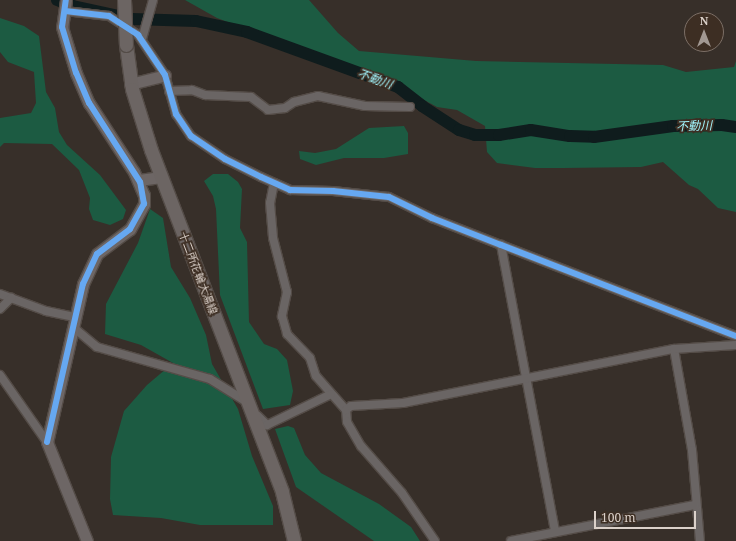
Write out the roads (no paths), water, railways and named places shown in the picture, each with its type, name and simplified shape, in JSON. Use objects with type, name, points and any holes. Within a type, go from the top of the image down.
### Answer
[{"type":"main road","name":"十二所花輪大湯線","points":[[124,0],[126,45],[130,84],[161,177],[282,492],[294,541]]},
{"type":"street","points":[[142,39],[148,24],[154,0]]},
{"type":"street","points":[[47,442],[83,284],[97,254],[130,229],[144,204],[139,180],[89,104],[81,86],[62,27],[65,5],[109,16],[142,39],[165,75],[176,114],[191,136],[225,159],[290,190],[333,191],[389,197],[432,218],[736,336]]},
{"type":"street","points":[[130,84],[165,75]]},
{"type":"street","points":[[169,91],[192,90],[205,95],[251,97],[268,110],[285,108],[294,102],[318,96],[365,106],[410,107]]},
{"type":"street","points":[[139,180],[161,177]]},
{"type":"street","points":[[274,183],[270,203],[273,238],[287,292],[282,316],[287,334],[310,358],[316,376],[330,394],[346,410],[347,422],[361,446],[402,493],[435,541]]},
{"type":"street","points":[[502,246],[525,380],[555,532]]},
{"type":"street","points":[[0,294],[74,322],[97,347],[210,379],[246,401],[263,424],[267,426],[330,394]]},
{"type":"street","points":[[0,308],[11,298]]},
{"type":"street","points":[[346,410],[351,406],[403,403],[525,380],[674,349],[736,345]]},
{"type":"street","points":[[674,349],[692,450],[695,505],[700,541]]},
{"type":"street","points":[[0,375],[47,442],[87,541]]},
{"type":"street","points":[[511,541],[695,505]]},
{"type":"waterway","name":"不動川","points":[[57,0],[73,6],[132,19],[196,21],[247,32],[398,87],[422,106],[459,130],[475,135],[499,135],[531,130],[570,136],[594,137],[673,126],[722,125],[736,127]]}]
